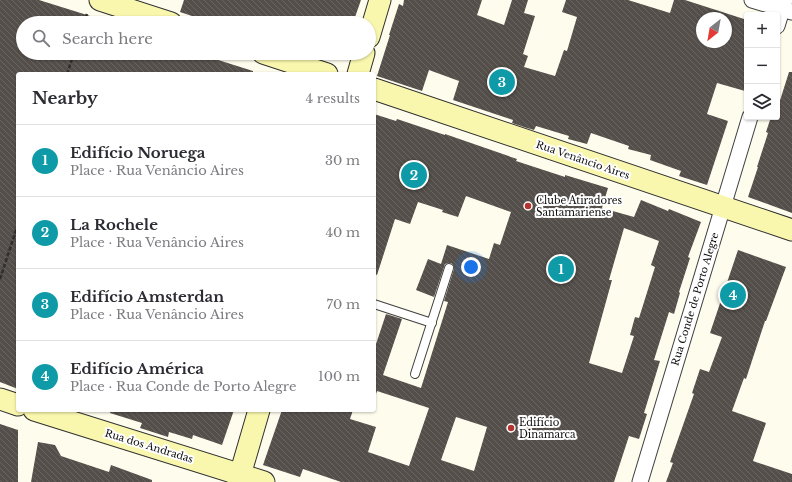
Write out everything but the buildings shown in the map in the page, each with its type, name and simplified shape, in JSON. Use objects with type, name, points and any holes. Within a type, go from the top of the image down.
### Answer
[{"type":"street","points":[[100,0],[149,16]]},
{"type":"street","points":[[375,16],[380,0]]},
{"type":"street","points":[[752,0],[786,7],[780,20]]},
{"type":"street","points":[[284,60],[321,72]]},
{"type":"street","points":[[359,72],[362,60]]},
{"type":"street","name":"Rua Venâncio Aires","points":[[376,90],[792,230]]},
{"type":"street","name":"Rua Conde de Porto Alegre","points":[[640,482],[749,120]]},
{"type":"street","points":[[0,399],[16,404]]},
{"type":"street","name":"Rua dos Andradas","points":[[40,412],[239,478],[264,482]]},
{"type":"street","points":[[239,478],[258,412]]},
{"type":"lane","points":[[416,374],[449,268]]},
{"type":"lane","points":[[376,305],[432,323]]},
{"type":"path","points":[[68,72],[72,60]]},
{"type":"path","points":[[0,279],[16,230]]},
{"type":"place","name":"Edifício Amsterdan","points":[[502,82]]},
{"type":"place","name":"La Rochele","points":[[414,175]]},
{"type":"place","name":"Clube Atiradores Santamariense","points":[[528,206]]},
{"type":"place","name":"Edifício Noruega","points":[[561,269]]},
{"type":"place","name":"Edifício América","points":[[733,295]]},
{"type":"place","name":"Edifício Dinamarca","points":[[511,428]]}]
